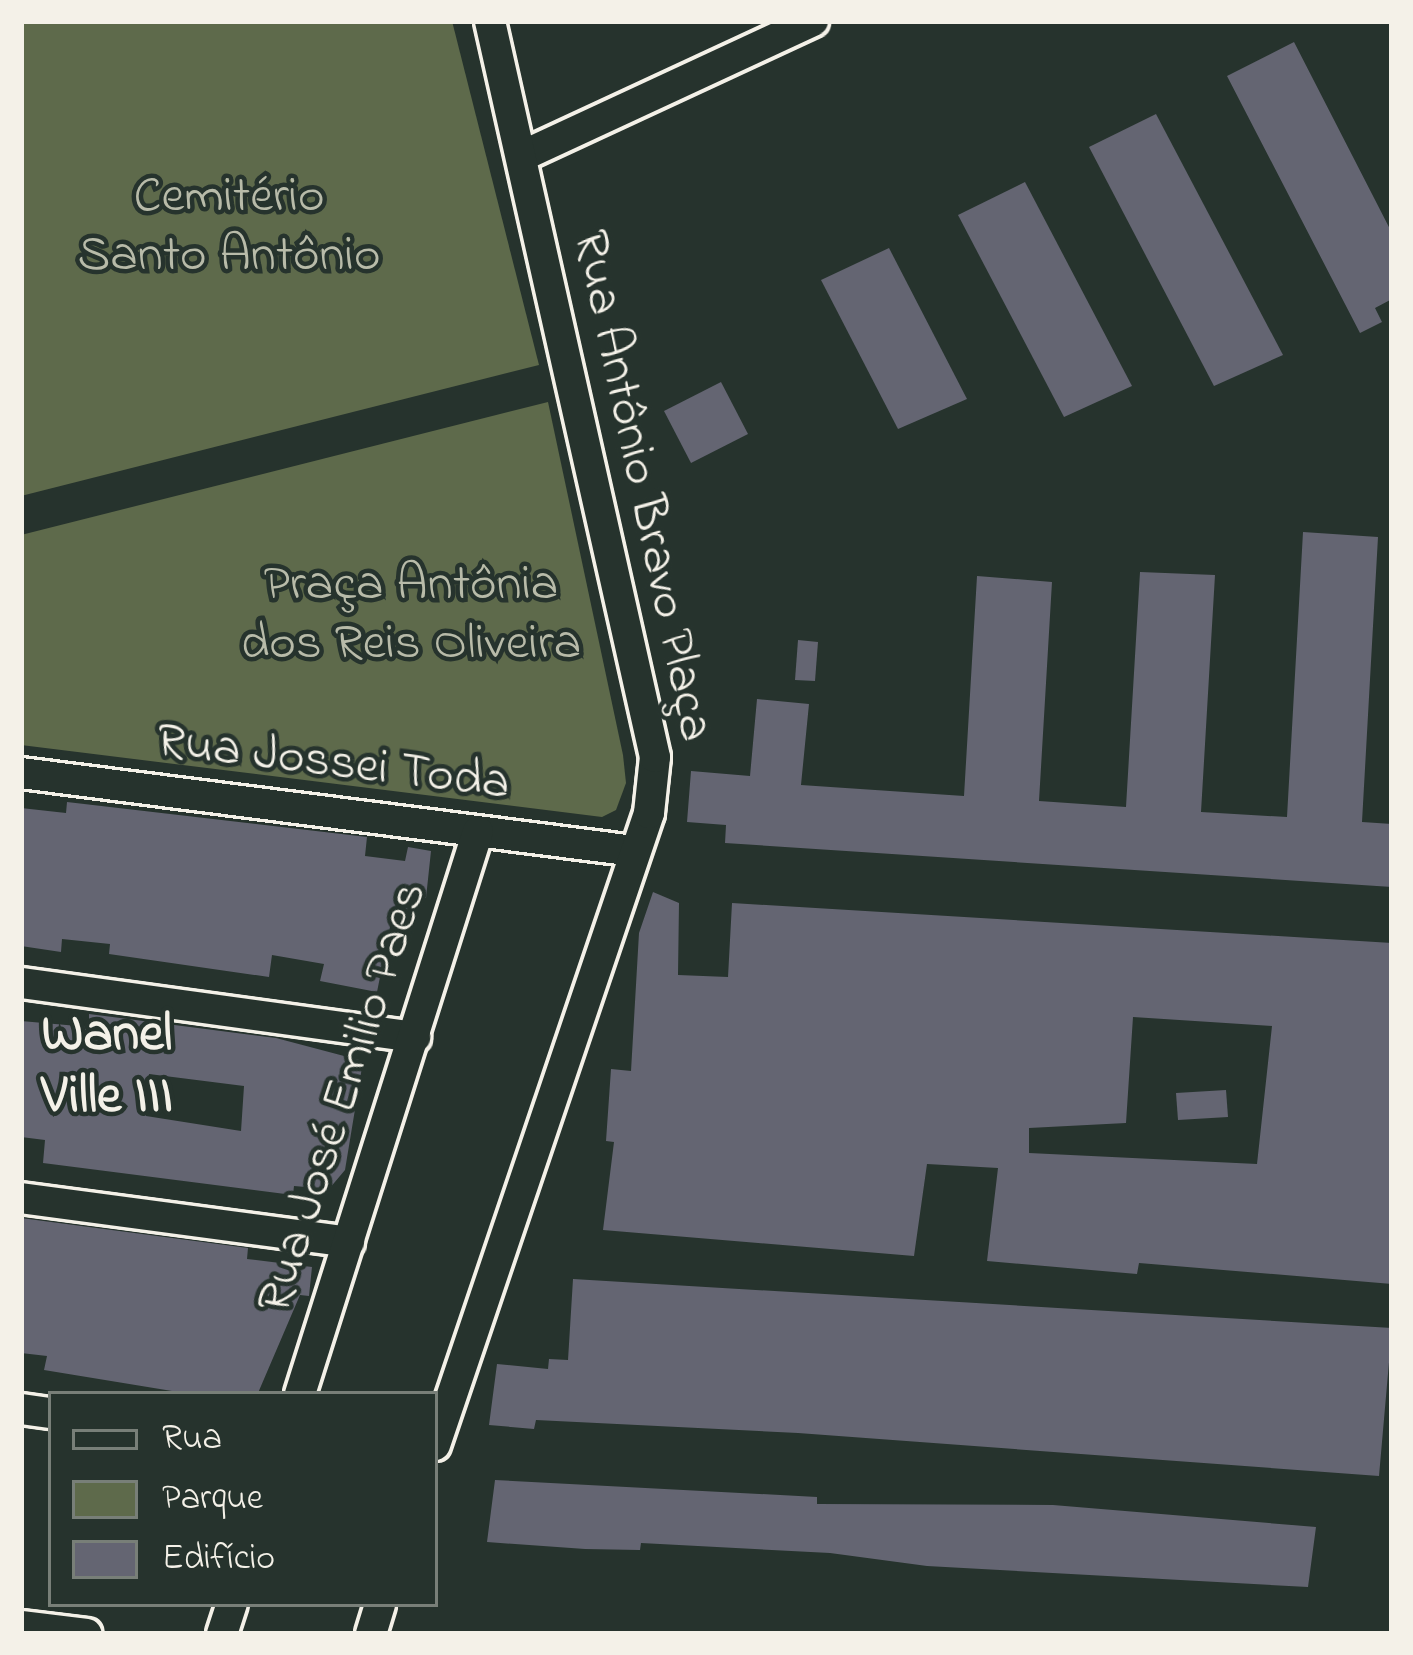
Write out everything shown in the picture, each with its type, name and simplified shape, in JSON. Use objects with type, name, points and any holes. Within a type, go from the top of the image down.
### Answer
[{"type":"street","name":"Rua Antônio Bravo Plaça","points":[[438,1436],[649,813],[651,736],[490,21]]},
{"type":"street","points":[[522,156],[813,21]]},
{"type":"street","name":"Rua Jossei Toda","points":[[21,773],[634,850]]},
{"type":"street","name":"Rua José Emilio Paes","points":[[301,1391],[478,831]]},
{"type":"street","points":[[21,982],[415,1037]]},
{"type":"street","points":[[21,1198],[349,1242]]},
{"type":"street","points":[[21,1626],[87,1634]]},
{"type":"green space","name":"Cemitério Santo Antônio","points":[[21,21],[452,21],[539,365],[21,496]]},
{"type":"green space","name":"Praça Antônia dos Reis Oliveira","points":[[548,402],[623,755],[626,783],[616,810],[602,817],[21,745],[21,535]]},
{"type":"building","points":[[1294,42],[1392,233],[1392,299],[1375,308],[1382,322],[1360,333],[1227,76]]},
{"type":"building","points":[[1156,114],[1283,355],[1214,386],[1089,147]]},
{"type":"building","points":[[1025,182],[1132,386],[1064,417],[958,215]]},
{"type":"building","points":[[889,248],[967,399],[898,429],[821,280]]},
{"type":"building","points":[[721,382],[748,434],[691,463],[664,411]]},
{"type":"building","points":[[1303,532],[1378,537],[1362,822],[1392,824],[1392,887],[725,843],[726,825],[687,822],[691,771],[750,776],[757,699],[809,704],[801,785],[964,796],[977,576],[1052,582],[1039,801],[1126,807],[1140,572],[1215,575],[1201,812],[1287,817]]},
{"type":"building","points":[[798,640],[818,642],[815,681],[795,680]]},
{"type":"building","points":[[67,802],[367,837],[365,856],[405,861],[408,847],[431,851],[426,898],[418,898],[416,915],[393,912],[377,992],[320,981],[324,964],[272,955],[269,977],[109,954],[110,944],[62,939],[61,952],[21,946],[21,808],[66,813]]},
{"type":"building","points":[[653,892],[679,903],[678,975],[728,977],[732,903],[1392,943],[1392,1284],[1139,1263],[1137,1274],[987,1261],[998,1168],[927,1164],[914,1256],[603,1230],[614,1142],[606,1141],[611,1069],[631,1071],[639,933]],"holes":[[[1133,1017],[1272,1026],[1257,1164],[1029,1153],[1029,1128],[1126,1123]]]},
{"type":"building","points":[[89,1014],[276,1038],[363,1061],[345,1170],[329,1189],[294,1186],[293,1195],[43,1163],[45,1140],[21,1137],[21,1021],[89,1027]],"holes":[[[149,1074],[244,1086],[241,1131],[146,1116]]]},
{"type":"building","points":[[1226,1090],[1228,1117],[1178,1120],[1176,1093]]},
{"type":"building","points":[[21,1218],[248,1248],[247,1259],[312,1267],[309,1296],[300,1295],[259,1391],[172,1391],[44,1370],[47,1356],[21,1353]]},
{"type":"building","points":[[573,1279],[1392,1328],[1379,1476],[798,1433],[536,1420],[534,1429],[489,1425],[497,1364],[548,1369],[549,1359],[568,1360]]},
{"type":"building","points":[[495,1480],[817,1497],[817,1504],[1053,1505],[1316,1527],[1308,1587],[927,1566],[830,1553],[641,1543],[640,1550],[585,1549],[487,1542]]},
{"type":"district","name":"Wanel Ville III","points":[[107,1067]]}]
